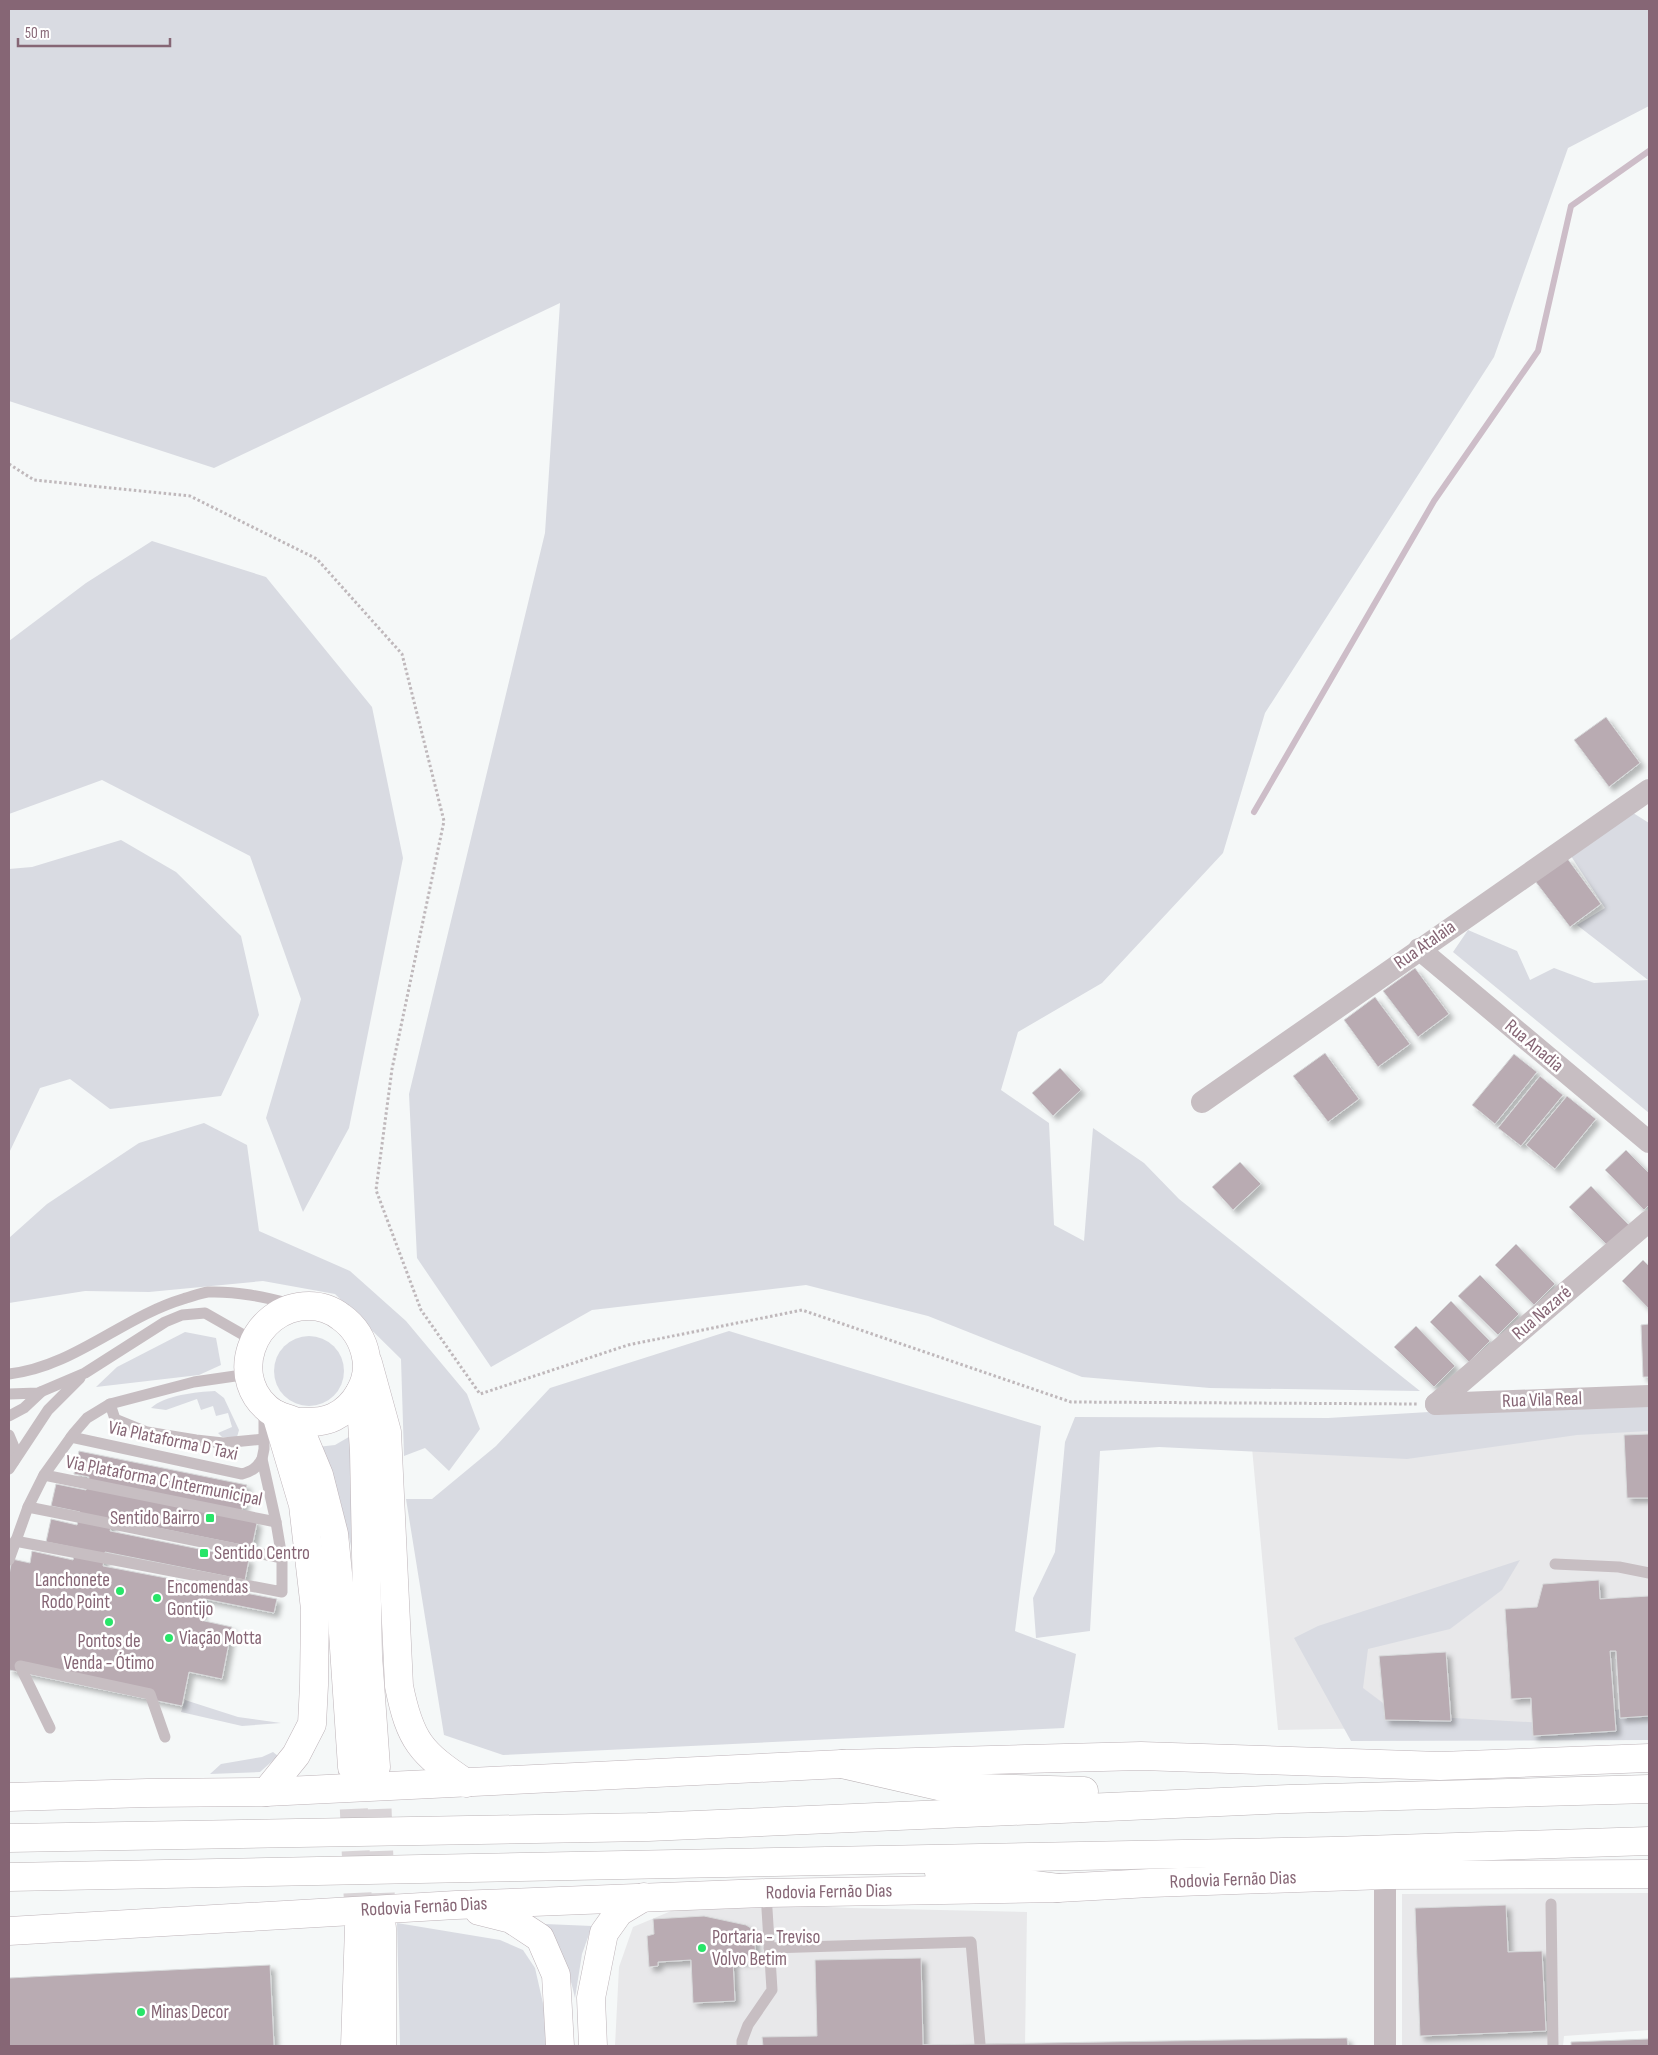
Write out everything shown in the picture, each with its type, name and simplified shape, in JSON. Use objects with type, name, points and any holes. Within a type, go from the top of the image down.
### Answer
[{"type":"main road","points":[[360,1392],[364,1451],[368,1655],[364,1767],[334,1534],[318,1475],[279,1413],[252,1385],[249,1374],[249,1357],[261,1328],[271,1318],[284,1310],[298,1306],[317,1306],[336,1312],[351,1324],[362,1341],[387,1432],[399,1686],[404,1711],[410,1729],[420,1746],[437,1764],[466,1784]]},
{"type":"main road","points":[[279,1413],[315,1422],[334,1417],[349,1407],[360,1392],[366,1376],[367,1360]]},
{"type":"main road","points":[[266,1792],[296,1755],[312,1724],[315,1656],[315,1609],[303,1505],[279,1413]]},
{"type":"main road","points":[[9,1798],[147,1793],[266,1792],[466,1784],[842,1764],[1141,1756],[1440,1766],[1649,1758]]},
{"type":"main road","points":[[842,1764],[942,1787],[1298,1798]]},
{"type":"main road","points":[[9,1838],[648,1827],[1298,1798],[1649,1790]]},
{"type":"main road","name":"Rodovia Fernão Dias","points":[[9,1878],[1332,1851],[1649,1841]]},
{"type":"main road","points":[[849,1861],[1058,1888]]},
{"type":"main road","name":"Rodovia Fernão Dias","points":[[9,1931],[456,1905],[644,1897],[1058,1888],[1385,1874],[1649,1874]]},
{"type":"main road","points":[[593,2046],[592,1998],[604,1933],[619,1912],[644,1897]]},
{"type":"main road","points":[[456,1905],[511,1919],[540,1938],[556,1975],[560,2046]]},
{"type":"main road","points":[[355,2046],[371,1928],[382,2046]]},
{"type":"street","name":"Rua Atalaia","points":[[1202,1102],[1649,790]]},
{"type":"street","name":"Rua Anadia","points":[[1419,950],[1649,1142]]},
{"type":"street","name":"Rua Nazaré","points":[[1436,1404],[1649,1222]]},
{"type":"street","name":"Rua Vila Real","points":[[1436,1404],[1649,1396]]},
{"type":"street","points":[[1385,1874],[1385,2046]]},
{"type":"lane","points":[[9,1374],[27,1372],[95,1344],[161,1306],[207,1292],[254,1294],[298,1306]]},
{"type":"lane","points":[[9,1394],[41,1392],[85,1373],[164,1322],[182,1315],[205,1313],[254,1341]]},
{"type":"lane","points":[[12,1465],[48,1410],[85,1373]]},
{"type":"lane","points":[[9,1560],[28,1507],[44,1475],[86,1418],[110,1404],[194,1382],[249,1374]]},
{"type":"lane","points":[[9,1416],[24,1408],[41,1392]]},
{"type":"lane","points":[[110,1404],[115,1419],[147,1432],[223,1442],[264,1440]]},
{"type":"lane","points":[[15,1541],[282,1592],[282,1558],[262,1459],[264,1440],[279,1413]]},
{"type":"lane","points":[[9,1435],[14,1447],[12,1465]]},
{"type":"lane","name":"Via Plataforma D Taxi","points":[[71,1437],[242,1474],[251,1472],[262,1459]]},
{"type":"lane","name":"Via Plataforma C Intermunicipal","points":[[44,1475],[276,1522]]},
{"type":"lane","points":[[28,1507],[282,1558]]},
{"type":"lane","points":[[1555,1564],[1619,1567],[1649,1573]]},
{"type":"lane","points":[[50,1728],[20,1666],[150,1694],[165,1737]]},
{"type":"lane","points":[[742,2046],[748,2025],[772,1990],[766,1893]]},
{"type":"lane","points":[[1551,1904],[1553,2046]]},
{"type":"lane","points":[[769,1948],[971,1942],[980,2044]]},
{"type":"path","points":[[9,464],[34,480],[190,496],[317,559],[402,654],[444,821],[392,1069],[376,1190],[421,1310],[480,1394],[628,1344],[802,1310],[1071,1402],[1436,1404]]},
{"type":"shaded area","points":[[9,9],[1649,9],[1649,106],[1568,148],[1494,357],[1265,713],[1223,853],[1102,983],[1018,1032],[1001,1090],[1049,1123],[1054,1225],[1084,1241],[1093,1128],[1144,1163],[1179,1199],[1420,1391],[1210,1388],[1082,1377],[928,1316],[806,1285],[592,1310],[491,1367],[417,1258],[409,1094],[545,533],[560,303],[214,468],[9,401]]},
{"type":"shaded area","points":[[152,541],[266,577],[372,707],[403,858],[349,1128],[303,1212],[266,1118],[301,999],[250,856],[102,780],[9,814],[9,641],[86,583]]},
{"type":"shaded area","points":[[1630,811],[1649,823],[1649,1113],[1453,952],[1468,930],[1517,951],[1530,980],[1554,968],[1594,983],[1648,980],[1577,925],[1605,908],[1569,853]]},
{"type":"shaded area","points":[[121,840],[176,872],[241,936],[259,1015],[221,1096],[110,1109],[70,1079],[40,1088],[9,1153],[9,869],[32,867]]},
{"type":"shaded area","points":[[204,1123],[247,1145],[259,1231],[350,1271],[406,1321],[467,1394],[480,1429],[449,1471],[425,1448],[404,1456],[401,1359],[335,1294],[263,1281],[149,1292],[85,1291],[9,1303],[9,1238],[47,1204],[139,1143]]},
{"type":"shaded area","points":[[729,1331],[1041,1426],[1015,1631],[1076,1654],[1064,1728],[503,1755],[444,1735],[406,1499],[432,1499],[496,1446],[550,1388]]},
{"type":"shaded area","points":[[185,1332],[216,1338],[221,1365],[199,1375],[96,1387],[117,1367]]},
{"type":"shaded area","points":[[309,1336],[322,1339],[334,1346],[341,1358],[344,1371],[341,1384],[334,1396],[322,1403],[309,1406],[296,1403],[284,1396],[277,1384],[274,1371],[277,1358],[284,1346],[296,1339]]},
{"type":"shaded area","points":[[215,1391],[224,1398],[239,1430],[237,1437],[222,1437],[218,1433],[232,1427],[228,1413],[216,1416],[213,1406],[201,1410],[197,1399],[166,1410],[151,1408],[172,1397]]},
{"type":"shaded area","points":[[1649,1399],[1649,1431],[1577,1435],[1407,1459],[1159,1447],[1100,1451],[1090,1631],[1036,1638],[1033,1598],[1055,1552],[1065,1442],[1075,1417],[1328,1418]]},
{"type":"shaded area","points":[[1649,1416],[1649,1723],[1278,1730],[1251,1437]]},
{"type":"shaded area","points":[[354,1434],[353,1554],[340,1500],[317,1447],[335,1445]]},
{"type":"shaded area","points":[[1520,1560],[1502,1590],[1450,1629],[1368,1649],[1363,1688],[1399,1715],[1545,1723],[1649,1704],[1649,1740],[1351,1741],[1294,1638],[1318,1626]]},
{"type":"shaded area","points":[[185,1700],[238,1717],[281,1723],[242,1726],[181,1712]]},
{"type":"shaded area","points":[[273,1752],[278,1756],[260,1772],[210,1774],[221,1764],[262,1757]]},
{"type":"shaded area","points":[[1649,1893],[1649,2030],[1564,2036],[1563,2046],[1402,2046],[1402,1894]]},
{"type":"shaded area","points":[[695,1901],[851,1908],[1027,1912],[1025,2046],[615,2046],[619,1967],[633,1927]]},
{"type":"shaded area","points":[[397,1923],[500,1940],[523,1950],[535,1968],[545,2012],[547,2046],[400,2046]]},
{"type":"shaded area","points":[[545,1924],[592,1926],[582,1954],[575,1998],[563,1960]]},
{"type":"building","points":[[1606,717],[1640,763],[1609,787],[1574,740]]},
{"type":"building","points":[[1567,858],[1601,904],[1570,927],[1535,881]]},
{"type":"building","points":[[1415,968],[1449,1014],[1418,1037],[1383,991]]},
{"type":"building","points":[[1375,997],[1410,1044],[1378,1067],[1344,1020]]},
{"type":"building","points":[[1325,1053],[1359,1099],[1328,1122],[1293,1076]]},
{"type":"building","points":[[1514,1054],[1537,1072],[1495,1124],[1472,1105]]},
{"type":"building","points":[[1060,1068],[1081,1090],[1053,1116],[1032,1093]]},
{"type":"building","points":[[1540,1076],[1563,1095],[1521,1146],[1498,1128]]},
{"type":"building","points":[[1567,1096],[1596,1119],[1555,1169],[1526,1145]]},
{"type":"building","points":[[1626,1150],[1649,1173],[1649,1205],[1644,1210],[1605,1170]]},
{"type":"building","points":[[1240,1162],[1261,1184],[1233,1210],[1212,1187]]},
{"type":"building","points":[[1591,1186],[1630,1226],[1609,1247],[1569,1207]]},
{"type":"building","points":[[1516,1244],[1555,1284],[1534,1305],[1495,1265]]},
{"type":"building","points":[[1643,1260],[1649,1266],[1649,1309],[1622,1281]]},
{"type":"building","points":[[1480,1275],[1519,1314],[1498,1335],[1458,1296]]},
{"type":"building","points":[[1451,1301],[1490,1341],[1469,1362],[1430,1322]]},
{"type":"building","points":[[1649,1324],[1649,1377],[1643,1377],[1641,1325]]},
{"type":"building","points":[[1416,1326],[1455,1366],[1434,1387],[1394,1347]]},
{"type":"building","points":[[1649,1434],[1649,1498],[1627,1498],[1624,1435]]},
{"type":"building","points":[[79,1451],[247,1485],[242,1510],[257,1523],[252,1547],[113,1519],[110,1531],[249,1559],[245,1580],[105,1552],[103,1566],[277,1599],[274,1613],[205,1599],[200,1620],[232,1627],[222,1679],[189,1672],[182,1706],[9,1670],[9,1575],[12,1559],[30,1563],[32,1551],[73,1560],[76,1548],[46,1542],[51,1519],[77,1525],[80,1512],[51,1506],[56,1484],[86,1490],[89,1477],[74,1474]]},
{"type":"building","points":[[1599,1580],[1600,1599],[1649,1596],[1649,1716],[1620,1718],[1616,1651],[1610,1651],[1616,1731],[1533,1736],[1531,1698],[1511,1699],[1505,1609],[1537,1607],[1543,1584]]},
{"type":"building","points":[[1446,1652],[1451,1721],[1385,1720],[1379,1656]]},
{"type":"building","points":[[1506,1905],[1508,1952],[1542,1951],[1546,2031],[1420,2036],[1415,1908]]},
{"type":"building","name":"Portaria - Treviso Volvo Betim","points":[[704,1916],[746,1925],[754,1930],[756,1960],[733,1961],[735,2001],[693,2003],[691,1960],[658,1962],[658,1966],[649,1967],[647,1936],[654,1934],[653,1919]]},
{"type":"building","points":[[921,1958],[923,2045],[1347,2038],[1348,2046],[763,2046],[762,2037],[817,2036],[815,1960]]},
{"type":"building","name":"Minas Decor","points":[[270,1965],[274,2046],[9,2046],[9,1978]]},
{"type":"building","points":[[1649,2039],[1649,2046],[1571,2046],[1571,2042]]},
{"type":"waterway","points":[[1254,812],[1434,501],[1538,351],[1571,206],[1649,151]]},
{"type":"tunnel","points":[[352,1767],[359,1927]]},
{"type":"tunnel","points":[[376,1767],[382,1928]]},
{"type":"place","name":"Sentido Bairro","points":[[210,1518]]},
{"type":"place","name":"Sentido Centro","points":[[204,1553]]},
{"type":"place","name":"Lanchonete Rodo Point","points":[[120,1591]]},
{"type":"place","name":"Encomendas Gontijo","points":[[157,1598]]},
{"type":"place","name":"Pontos de Venda - Ótimo","points":[[109,1622]]},
{"type":"place","name":"Viação Motta","points":[[169,1638]]},
{"type":"place","name":"Portaria - Treviso Volvo Betim","points":[[702,1948]]},
{"type":"place","name":"Minas Decor","points":[[141,2012]]}]
